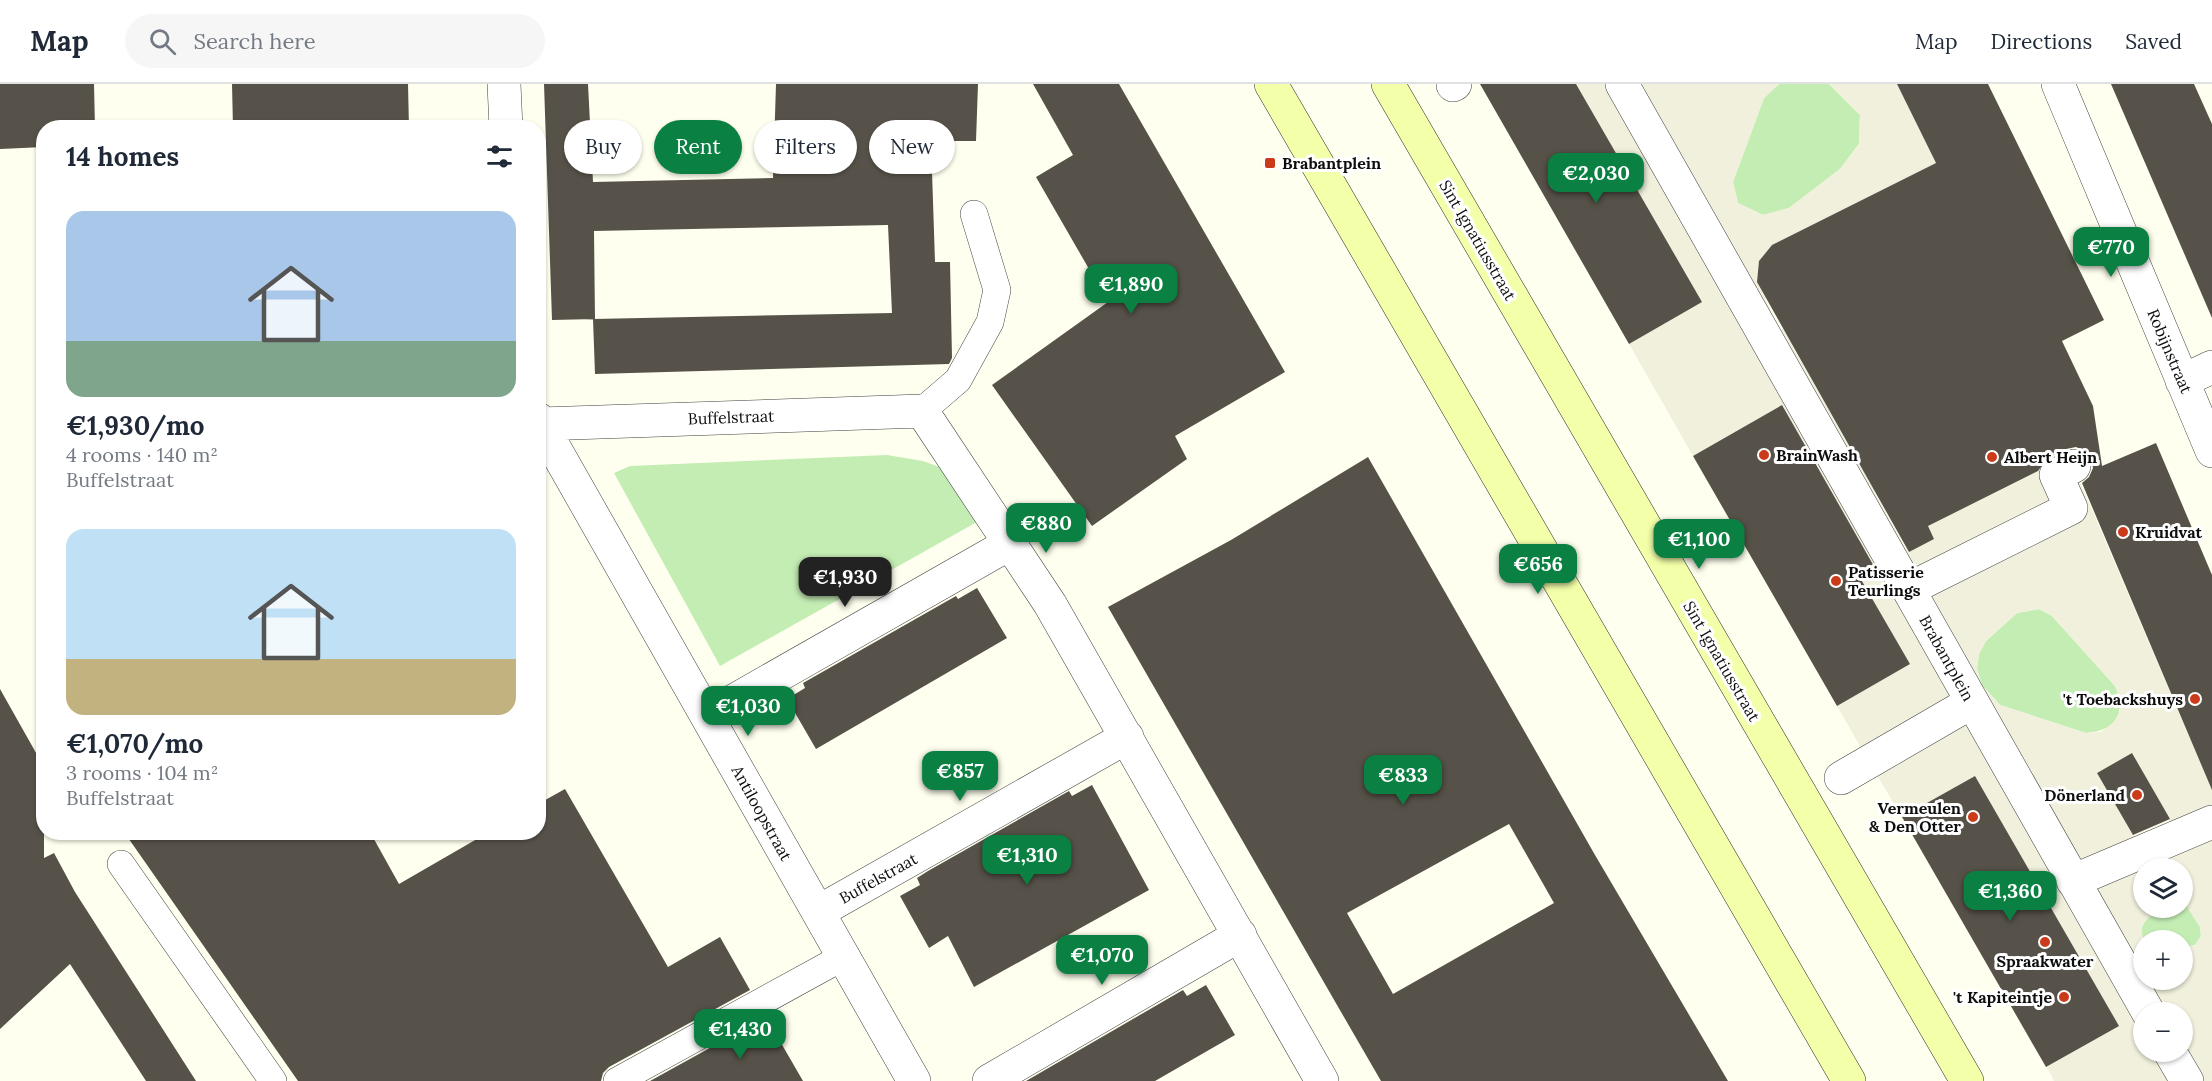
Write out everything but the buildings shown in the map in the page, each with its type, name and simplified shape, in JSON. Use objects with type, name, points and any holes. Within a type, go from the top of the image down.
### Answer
[{"type":"main road","points":[[1271,84],[1849,1081]]},
{"type":"main road","name":"Sint Ignatiusstraat","points":[[1388,84],[1967,1081]]},
{"type":"street","points":[[504,84],[506,120]]},
{"type":"street","name":"Brabantplein","points":[[1622,84],[2142,1002]]},
{"type":"street","name":"Robijnstraat","points":[[2058,84],[2212,451]]},
{"type":"street","points":[[2182,381],[2212,367]]},
{"type":"street","points":[[922,411],[1050,604],[1322,1081]]},
{"type":"street","name":"Buffelstraat","points":[[546,421],[922,411]]},
{"type":"street","name":"Antiloopstraat","points":[[546,432],[914,1081]]},
{"type":"street","points":[[1908,589],[2072,508],[2056,475],[2074,466]]},
{"type":"street","points":[[707,716],[1009,544]]},
{"type":"street","points":[[1841,778],[1972,702]]},
{"type":"street","name":"Buffelstraat","points":[[818,912],[1127,737]]},
{"type":"street","points":[[2073,880],[2212,822]]},
{"type":"street","points":[[989,1081],[1240,935]]},
{"type":"lane","points":[[922,411],[958,380],[990,322],[997,290],[974,214]]},
{"type":"lane","points":[[121,864],[273,1081]]},
{"type":"lane","points":[[618,1081],[843,957]]},
{"type":"green space","points":[[1779,84],[1829,84],[1860,115],[1859,144],[1840,169],[1789,208],[1763,215],[1738,203],[1733,182],[1764,98]]},
{"type":"green space","points":[[887,455],[923,461],[953,472],[984,518],[720,666],[614,473],[630,466]]},
{"type":"green space","points":[[2039,609],[2052,616],[2115,686],[2120,704],[2119,712],[2112,724],[2105,729],[2086,733],[2000,705],[1982,685],[1977,669],[1979,654],[1986,641],[2017,613]]},
{"type":"green space","points":[[2193,916],[2200,927],[2201,936],[2193,945],[2193,930],[2141,930],[2147,918],[2193,918]]},
{"type":"shaded area","points":[[1576,84],[1779,84],[1764,98],[1733,182],[1738,203],[1763,215],[1789,208],[1840,169],[1859,145],[1860,115],[1829,84],[1897,84],[1936,163],[1772,245],[1759,261],[1757,281],[1780,330],[1790,326],[1879,489],[1874,491],[1908,552],[1934,539],[1928,526],[2069,456],[2191,741],[2212,733],[2212,1081],[2054,1081],[2047,1067],[2118,1025],[1975,776],[1902,817],[1837,706],[1910,664],[1766,415],[1693,456],[1629,344],[1701,302]],"holes":[[[2039,609],[2052,616],[2115,686],[2121,700],[2120,711],[2114,722],[2101,732],[2086,733],[2000,705],[1982,685],[1977,670],[1979,654],[1986,641],[2017,613]],[[2132,753],[2171,822],[2137,842],[2097,773]],[[2133,858],[2193,858],[2193,916],[2200,927],[2201,936],[2193,945],[2193,990],[2133,990],[2133,930],[2141,930],[2142,925],[2149,918],[2133,918]]]},
{"type":"place","name":"Brabantplein","points":[[1270,163]]},
{"type":"place","name":"BrainWash","points":[[1764,455]]},
{"type":"place","name":"Albert Heijn","points":[[1992,457]]},
{"type":"place","name":"Kruidvat","points":[[2123,532]]},
{"type":"place","name":"Patisserie Teurlings","points":[[1836,581]]},
{"type":"place","name":"'t Toebackshuys","points":[[2195,699]]},
{"type":"place","name":"Dönerland","points":[[2137,795]]},
{"type":"place","name":"Vermeulen & Den Otter","points":[[1973,817]]},
{"type":"place","name":"Spraakwater","points":[[2045,942]]},
{"type":"place","name":"'t Kapiteintje","points":[[2064,997]]}]
